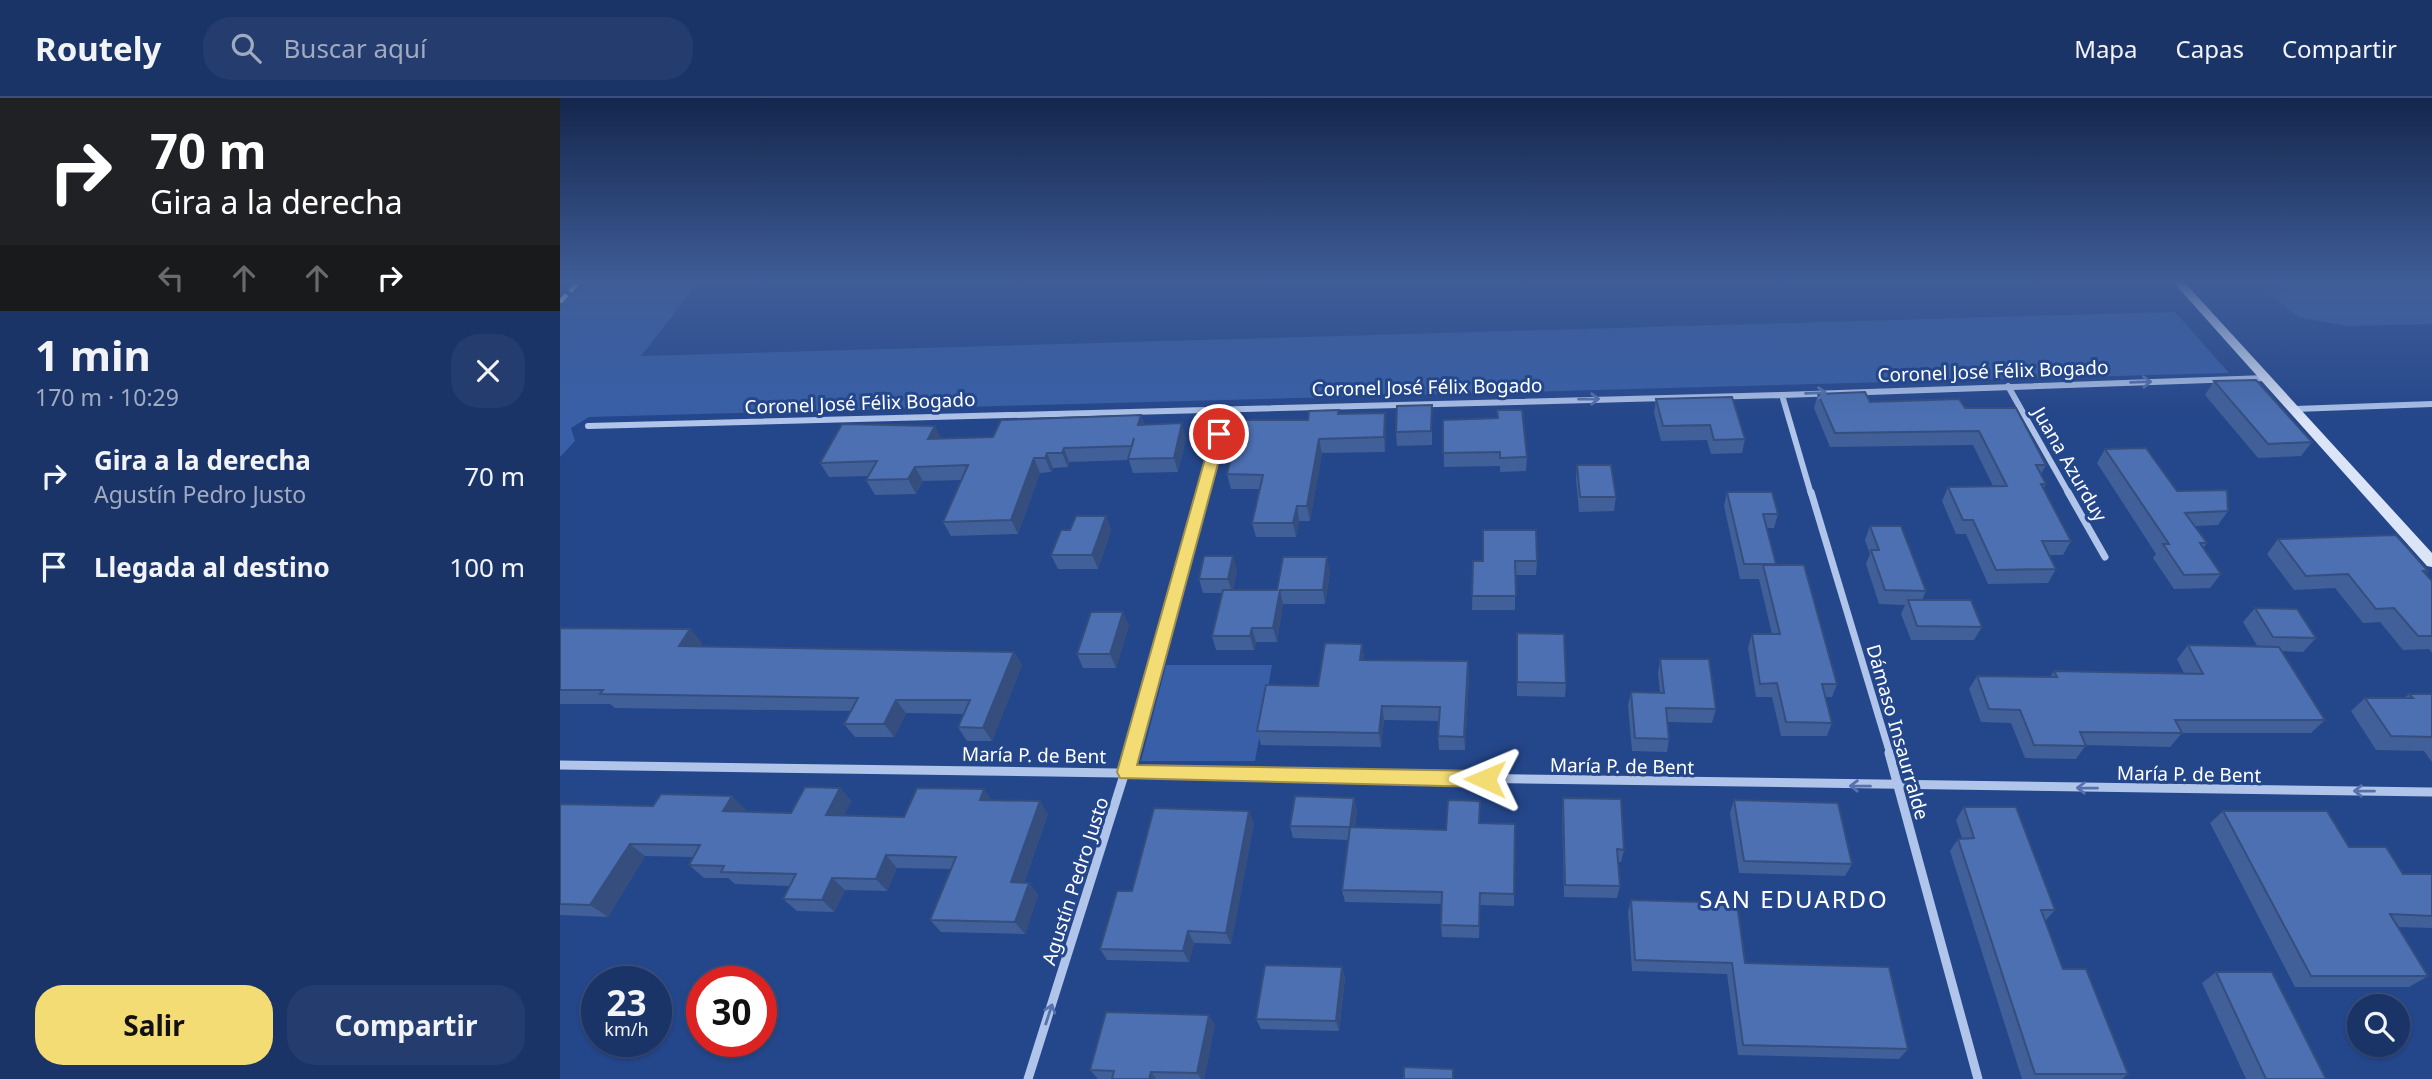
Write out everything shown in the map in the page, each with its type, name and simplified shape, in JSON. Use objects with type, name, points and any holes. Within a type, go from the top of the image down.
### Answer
[{"type":"street","points":[[2220,329],[2432,562]]},
{"type":"street","name":"Coronel José Félix Bogado","points":[[588,426],[1782,395],[2266,379]]},
{"type":"street","name":"Juana Azurduy","points":[[2008,386],[2105,557]]},
{"type":"street","name":"Dámaso Insaurralde","points":[[1782,395],[1899,786],[1978,1079]]},
{"type":"street","points":[[2295,409],[2432,404]]},
{"type":"street","name":"Agustín Pedro Justo","points":[[1028,1079],[1126,772],[1226,408]]},
{"type":"street","name":"María P. de Bent","points":[[560,765],[2432,792]]},
{"type":"shaded area","points":[[560,329],[662,329],[641,356],[1590,329],[2190,329],[2229,373],[589,417],[571,428],[575,441],[560,457]]},
{"type":"shaded area","points":[[1166,665],[1272,665],[1255,761],[1141,761]]},
{"type":"building","points":[[2256,380],[2312,442],[2268,444],[2214,381]]},
{"type":"building","points":[[1865,392],[1870,402],[1959,399],[1965,408],[2016,408],[2046,465],[2036,465],[2046,484],[2041,484],[2071,541],[2042,541],[2056,569],[1996,570],[1973,520],[1963,520],[1948,487],[2007,486],[1979,431],[1835,433],[1818,394]]},
{"type":"building","points":[[1732,397],[1745,439],[1714,440],[1710,425],[1663,426],[1656,399]]},
{"type":"building","points":[[1432,405],[1431,431],[1396,432],[1397,406]]},
{"type":"building","points":[[1339,410],[1338,414],[1385,413],[1384,437],[1319,439],[1307,506],[1297,506],[1293,523],[1252,523],[1263,475],[1227,474],[1241,420],[1308,420],[1309,411]]},
{"type":"building","points":[[1497,410],[1522,410],[1527,457],[1500,458],[1500,452],[1443,453],[1443,420],[1498,418]]},
{"type":"building","points":[[1141,415],[1138,425],[1182,423],[1174,458],[1128,459],[1132,446],[1064,448],[1062,453],[1047,453],[1045,458],[1034,458],[1011,520],[943,522],[968,465],[915,467],[908,479],[866,480],[877,461],[820,463],[842,424],[935,426],[928,439],[993,437],[1001,420]]},
{"type":"building","points":[[2146,448],[2177,491],[2227,490],[2228,511],[2185,513],[2207,543],[2200,543],[2221,574],[2184,575],[2163,544],[2169,544],[2105,449]]},
{"type":"building","points":[[1577,465],[1611,465],[1616,497],[1580,497]]},
{"type":"building","points":[[1727,492],[1772,492],[1778,514],[1763,514],[1776,564],[1744,564]]},
{"type":"building","points":[[1076,516],[1106,516],[1092,555],[1051,555],[1061,530],[1070,530]]},
{"type":"building","points":[[1870,526],[1901,526],[1926,591],[1885,590],[1871,550],[1879,550]]},
{"type":"building","points":[[1483,530],[1536,530],[1537,561],[1515,561],[1516,596],[1472,596],[1473,561],[1483,561]]},
{"type":"building","points":[[2396,535],[2428,571],[2423,571],[2432,581],[2432,636],[2418,636],[2394,608],[2376,609],[2348,574],[2306,576],[2278,539]]},
{"type":"building","points":[[1204,556],[1233,556],[1228,579],[1199,579]]},
{"type":"building","points":[[1283,557],[1327,557],[1323,590],[1280,590],[1273,628],[1252,628],[1250,636],[1212,636],[1223,590],[1277,590]]},
{"type":"building","points":[[1763,565],[1804,565],[1837,684],[1822,684],[1832,723],[1786,722],[1777,683],[1760,684],[1752,634],[1780,634]]},
{"type":"building","points":[[1908,600],[1971,600],[1982,627],[1917,626]]},
{"type":"building","points":[[2255,608],[2297,609],[2316,638],[2273,637]]},
{"type":"building","points":[[1091,612],[1123,612],[1110,654],[1077,654]]},
{"type":"building","points":[[560,628],[690,629],[679,646],[1014,652],[983,728],[958,727],[970,700],[896,700],[884,724],[844,724],[858,698],[600,694],[603,690],[560,690]]},
{"type":"building","points":[[1517,633],[1564,634],[1566,683],[1517,682]]},
{"type":"building","points":[[1325,643],[1362,644],[1360,660],[1468,661],[1464,737],[1438,736],[1440,707],[1382,706],[1379,733],[1257,731],[1266,685],[1318,686]]},
{"type":"building","points":[[2188,645],[2279,647],[2325,720],[2175,720],[2182,733],[2080,732],[2086,746],[2034,745],[2020,710],[1989,709],[1977,676],[2057,677],[2054,671],[2203,674]]},
{"type":"building","points":[[1660,659],[1709,659],[1716,709],[1666,708],[1669,739],[1635,738],[1631,692],[1664,693]]},
{"type":"building","points":[[2409,694],[2432,694],[2432,737],[2391,736],[2365,698],[2413,698]]},
{"type":"building","points":[[805,787],[840,788],[826,815],[904,817],[917,788],[984,789],[980,800],[1040,801],[1011,882],[1029,883],[1015,922],[930,920],[956,857],[886,855],[876,879],[832,878],[822,900],[783,899],[796,874],[721,872],[724,866],[689,865],[700,845],[630,844],[590,905],[560,904],[560,804],[653,806],[661,794],[732,796],[723,811],[791,813]]},
{"type":"building","points":[[1295,796],[1354,798],[1350,827],[1290,826]]},
{"type":"building","points":[[1563,798],[1621,799],[1624,850],[1617,849],[1620,886],[1565,885]]},
{"type":"building","points":[[1448,800],[1480,801],[1479,823],[1515,824],[1514,894],[1480,893],[1479,926],[1441,925],[1442,892],[1342,890],[1350,827],[1446,830]]},
{"type":"building","points":[[1734,800],[1838,803],[1852,864],[1744,861]]},
{"type":"building","points":[[1964,807],[2016,807],[2055,910],[2041,910],[2063,969],[2086,969],[2128,1074],[2035,1074],[1958,839],[1974,838]]},
{"type":"building","points":[[1154,808],[1249,811],[1226,933],[1188,931],[1183,951],[1100,949],[1117,891],[1132,891]]},
{"type":"building","points":[[2223,811],[2327,811],[2349,847],[2386,847],[2403,874],[2432,874],[2432,916],[2390,914],[2428,976],[2311,976]]},
{"type":"building","points":[[1631,900],[1737,903],[1745,963],[1889,967],[1908,1049],[1743,1045],[1732,963],[1635,960]]},
{"type":"building","points":[[1265,965],[1342,967],[1336,1021],[1256,1019]]},
{"type":"building","points":[[2216,972],[2272,972],[2326,1079],[2266,1079]]},
{"type":"building","points":[[1106,1012],[1209,1015],[1197,1073],[1151,1072],[1149,1079],[1112,1079],[1114,1071],[1090,1070]]},
{"type":"building","points":[[1404,1067],[1453,1069],[1453,1079],[1404,1079]]},
{"type":"district","name":"SAN EDUARDO","points":[[1794,900]]},
{"type":"route","points":[[1219,434],[1126,772],[1485,779]]}]
